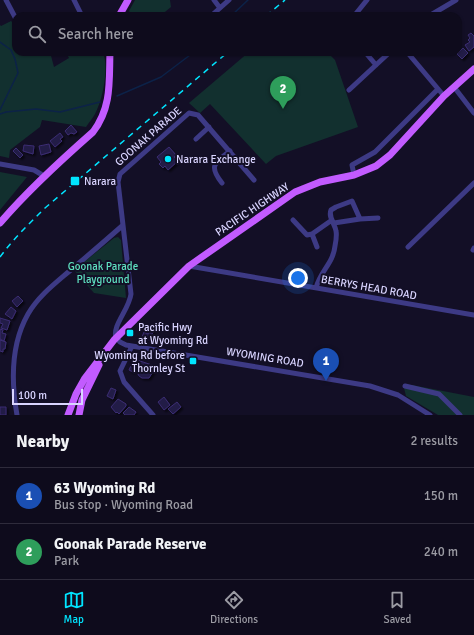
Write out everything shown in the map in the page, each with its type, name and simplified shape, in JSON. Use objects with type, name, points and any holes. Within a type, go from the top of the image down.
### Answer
[{"type":"main road","points":[[121,12],[128,0]]},
{"type":"main road","points":[[0,223],[44,176],[93,132],[104,115],[108,96],[110,56]]},
{"type":"main road","name":"PACIFIC HIGHWAY","points":[[68,415],[74,399],[85,378],[116,338],[190,266],[295,192],[320,182],[354,175],[376,166],[390,155],[444,96],[474,69]]},
{"type":"main road","name":"PACIFIC HIGHWAY","points":[[79,415],[81,404],[88,387],[110,346]]},
{"type":"main road","points":[[84,415],[88,387]]},
{"type":"street","points":[[6,0],[12,12]]},
{"type":"street","points":[[74,0],[79,12]]},
{"type":"street","points":[[214,0],[220,8]]},
{"type":"street","points":[[216,12],[229,0]]},
{"type":"street","points":[[358,12],[368,0]]},
{"type":"street","points":[[435,12],[456,0]]},
{"type":"street","points":[[368,56],[376,65]]},
{"type":"street","points":[[349,90],[386,56]]},
{"type":"street","points":[[410,56],[444,96]]},
{"type":"street","points":[[454,87],[474,113]]},
{"type":"street","points":[[354,175],[352,165],[375,152],[438,89]]},
{"type":"street","name":"GOONAK PARADE","points":[[116,338],[115,328],[128,306],[131,294],[122,226],[118,182],[120,174],[189,113],[198,115],[254,180]]},
{"type":"street","points":[[196,138],[209,127]]},
{"type":"street","points":[[222,183],[215,174],[214,166],[216,162],[230,151]]},
{"type":"street","points":[[0,164],[34,170],[44,176]]},
{"type":"street","points":[[408,248],[474,183]]},
{"type":"street","points":[[316,288],[319,278],[334,254],[337,236],[330,214],[332,209],[352,201],[360,219]]},
{"type":"street","points":[[293,220],[307,235],[312,234],[333,221],[378,218]]},
{"type":"street","points":[[17,415],[14,379],[15,351],[17,339],[28,314],[42,295],[122,226]]},
{"type":"street","points":[[312,234],[317,247]]},
{"type":"street","name":"BERRYS HEAD ROAD","points":[[190,266],[474,315]]},
{"type":"street","name":"WYOMING ROAD","points":[[116,338],[122,343],[132,346],[366,385],[398,395],[430,415]]},
{"type":"street","points":[[132,346],[120,371],[124,382],[154,415]]},
{"type":"street","points":[[405,386],[439,394],[460,415]]},
{"type":"green space","points":[[135,0],[170,0],[171,7],[165,12],[129,11]]},
{"type":"green space","points":[[11,21],[12,22],[12,56],[51,56],[54,67],[69,58],[68,56],[104,56],[105,59],[103,92],[98,108],[86,127],[42,120],[40,127],[10,150],[9,158],[0,156],[0,25],[1,26]]},
{"type":"green space","points":[[244,56],[331,56],[335,60],[358,127],[276,156],[266,164],[210,104],[200,113],[189,103]]},
{"type":"green space","points":[[0,172],[27,177],[0,210]]},
{"type":"green space","name":"Goonak Parade Playground","points":[[118,237],[121,240],[126,298],[94,293],[74,270],[114,238]]},
{"type":"green space","points":[[412,385],[474,397],[474,415],[438,415],[406,396],[404,388]]},
{"type":"building","points":[[471,33],[474,36],[474,47],[469,51],[465,45],[470,42],[468,40],[470,38],[468,35]]},
{"type":"building","points":[[463,48],[468,53],[462,59],[459,56],[462,56]]},
{"type":"building","points":[[71,125],[77,132],[68,135],[65,131]]},
{"type":"building","points":[[60,133],[63,137],[60,139],[62,141],[55,147],[50,141]]},
{"type":"building","points":[[49,144],[51,152],[41,155],[39,146]]},
{"type":"building","points":[[24,145],[34,146],[33,154],[23,151]]},
{"type":"building","name":"Narara Exchange","points":[[169,147],[176,155],[174,157],[178,161],[168,170],[165,166],[163,168],[159,164],[161,162],[157,157]]},
{"type":"building","points":[[16,148],[23,155],[20,158],[13,151]]},
{"type":"building","points":[[18,296],[23,301],[17,307],[12,301]]},
{"type":"building","points":[[11,307],[16,311],[12,319],[5,314]]},
{"type":"building","points":[[0,318],[10,321],[7,330],[1,328],[3,324],[0,323]]},
{"type":"building","points":[[0,329],[3,330],[2,333],[6,334],[4,341],[0,339]]},
{"type":"building","points":[[150,329],[154,330],[149,340],[142,337],[144,332],[148,334]]},
{"type":"building","points":[[0,340],[6,342],[3,352],[0,351]]},
{"type":"building","points":[[134,359],[152,365],[154,370],[149,378],[142,378],[134,370],[133,372],[129,370]]},
{"type":"building","points":[[111,388],[116,390],[113,399],[107,396]]},
{"type":"building","points":[[164,397],[170,405],[164,410],[158,402]]},
{"type":"building","points":[[118,399],[126,404],[119,414],[117,412],[116,413],[111,407]]},
{"type":"building","points":[[177,402],[181,407],[173,414],[168,409]]},
{"type":"building","points":[[0,407],[6,407],[6,415],[0,415]]},
{"type":"building","points":[[129,407],[136,412],[134,415],[125,415],[123,413]]},
{"type":"waterway","points":[[235,12],[248,0]]},
{"type":"waterway","points":[[0,42],[12,52]]},
{"type":"waterway","points":[[0,110],[18,73],[14,56]]},
{"type":"waterway","points":[[117,96],[161,77],[189,56]]},
{"type":"waterway","points":[[0,114],[36,109],[60,112],[100,102]]},
{"type":"railway","points":[[271,12],[285,0]]},
{"type":"railway","points":[[0,257],[45,208],[223,56]]},
{"type":"place","name":"Goonak Parade Reserve","points":[[283,109]]},
{"type":"place","name":"Narara Exchange","points":[[168,159]]},
{"type":"place","name":"Narara","points":[[75,181]]},
{"type":"place","name":"Pacific Hwy at Wyoming Rd","points":[[130,333]]},
{"type":"place","name":"Wyoming Rd before Thornley St","points":[[193,361]]},
{"type":"place","name":"63 Wyoming Rd","points":[[326,381]]}]
